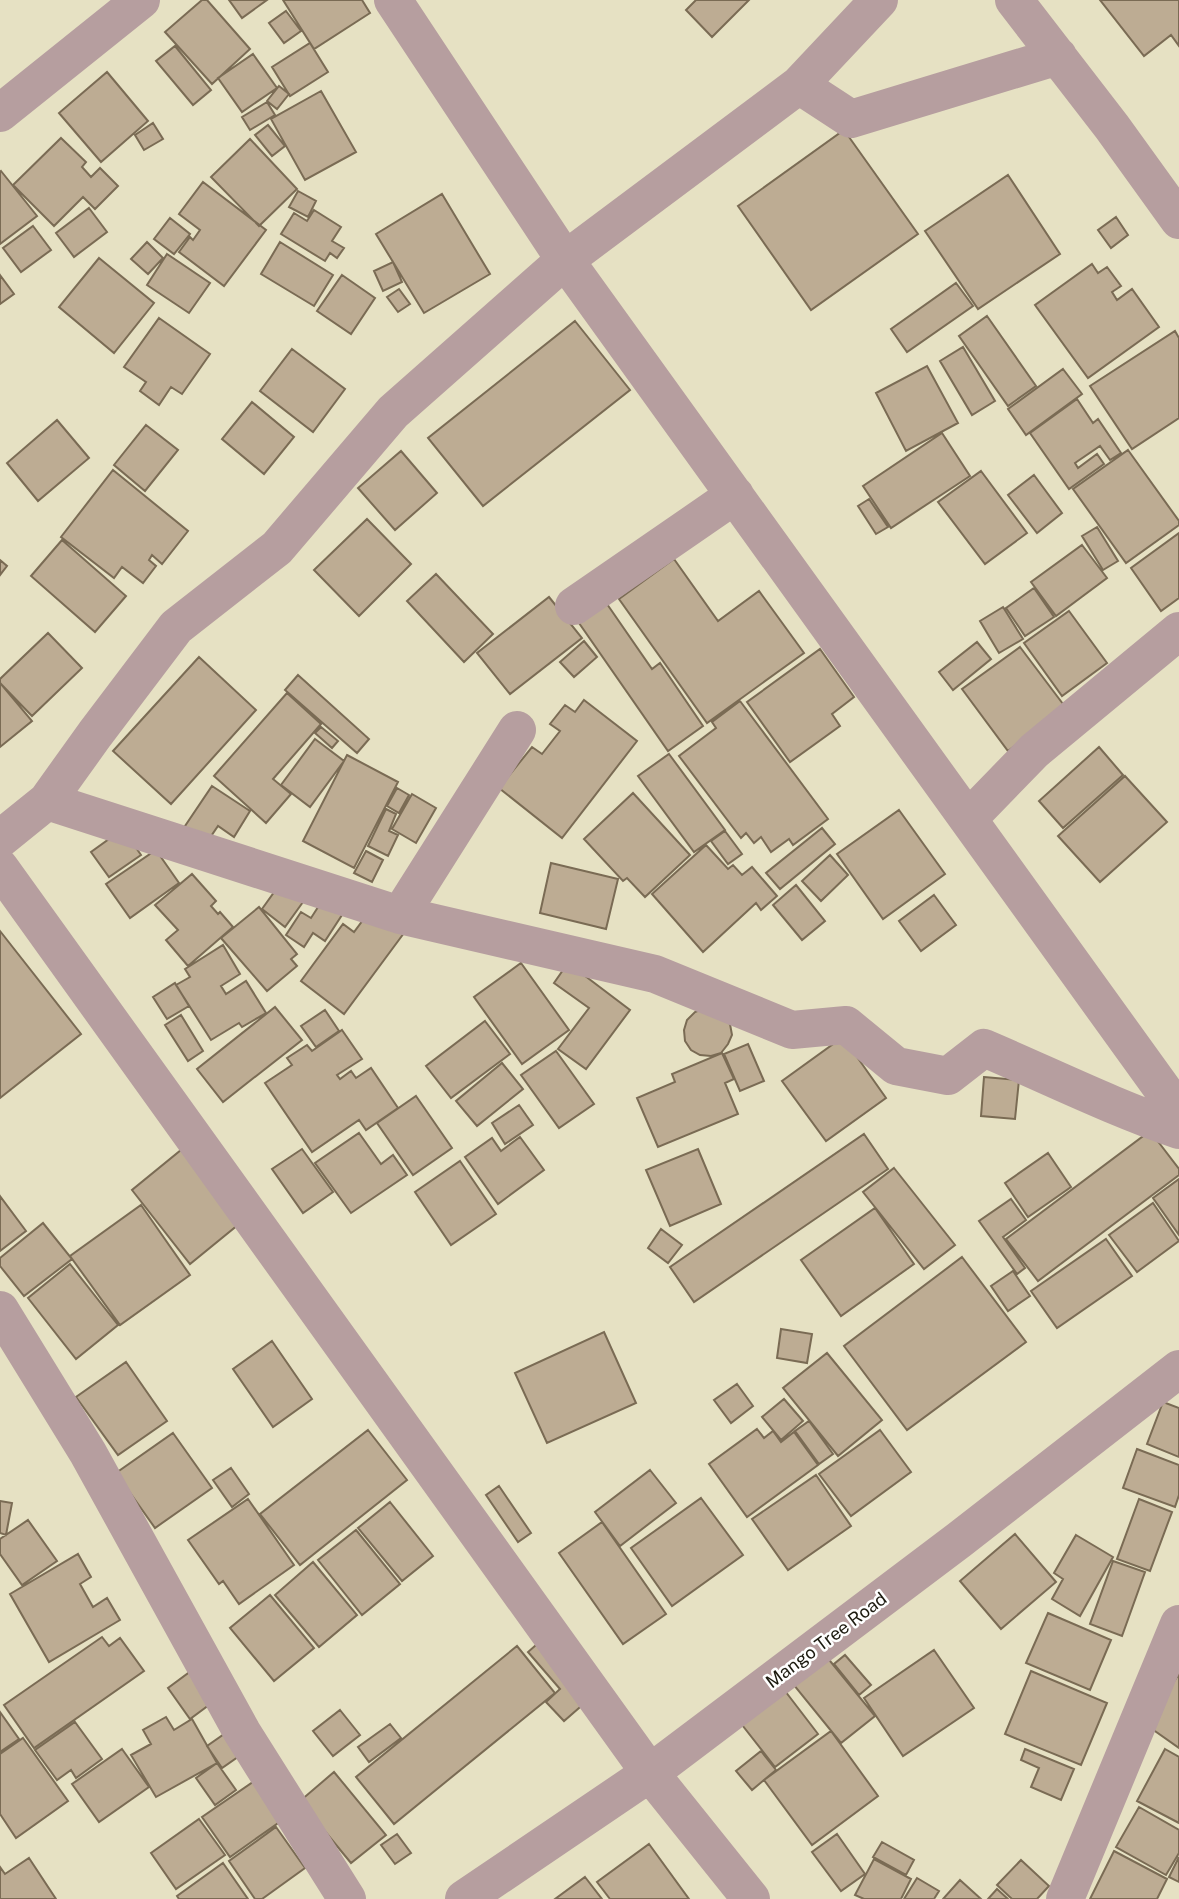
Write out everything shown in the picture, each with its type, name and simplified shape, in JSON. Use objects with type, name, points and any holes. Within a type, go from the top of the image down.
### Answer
[{"type":"street","points":[[0,113],[141,0]]},
{"type":"street","points":[[393,0],[565,260],[1179,1112]]},
{"type":"street","points":[[0,839],[47,802],[176,628],[277,548],[393,412],[565,260],[799,85],[879,0]]},
{"type":"street","points":[[1014,0],[1179,220]]},
{"type":"street","points":[[799,85],[851,119],[1058,56]]},
{"type":"street","points":[[573,606],[734,495]]},
{"type":"street","points":[[968,819],[1034,751],[1179,631]]},
{"type":"street","points":[[400,915],[517,730]]},
{"type":"street","points":[[47,802],[400,915],[655,974],[792,1030],[846,1025],[896,1066],[948,1076],[984,1048],[1126,1112],[1179,1130]]},
{"type":"street","points":[[0,868],[650,1773],[751,1899]]},
{"type":"street","points":[[0,1310],[88,1453],[242,1732],[347,1899]]},
{"type":"street","name":"Mango Tree Road","points":[[464,1899],[650,1773],[959,1540],[1179,1369]]},
{"type":"street","points":[[1065,1899],[1179,1624]]},
{"type":"building","points":[[202,0],[207,0],[250,49],[212,84],[165,32]]},
{"type":"building","points":[[229,0],[267,0],[242,18]]},
{"type":"building","points":[[283,0],[362,0],[370,13],[314,49]]},
{"type":"building","points":[[696,0],[749,0],[712,37],[686,10]]},
{"type":"building","points":[[1100,0],[1179,0],[1179,46],[1171,35],[1144,56]]},
{"type":"building","points":[[286,11],[301,31],[284,43],[269,23]]},
{"type":"building","points":[[310,43],[328,72],[290,96],[272,67]]},
{"type":"building","points":[[175,46],[211,90],[193,105],[156,61]]},
{"type":"building","points":[[253,54],[277,88],[242,112],[218,78]]},
{"type":"building","points":[[107,72],[148,121],[101,162],[59,113]]},
{"type":"building","points":[[279,86],[289,94],[277,109],[267,101]]},
{"type":"building","points":[[321,91],[356,152],[305,180],[271,119]]},
{"type":"building","points":[[267,102],[275,115],[250,130],[242,117]]},
{"type":"building","points":[[153,123],[163,139],[144,150],[135,135]]},
{"type":"building","points":[[268,125],[285,146],[272,156],[255,135]]},
{"type":"building","points":[[844,130],[918,234],[811,310],[738,206]]},
{"type":"building","points":[[61,138],[86,162],[82,167],[91,177],[100,168],[118,186],[95,209],[83,197],[54,226],[13,185]]},
{"type":"building","points":[[250,139],[297,189],[259,226],[211,177]]},
{"type":"building","points":[[0,172],[37,216],[0,244]]},
{"type":"building","points":[[1008,175],[1060,254],[978,309],[925,231]]},
{"type":"building","points":[[203,182],[266,230],[224,286],[179,252],[190,237],[193,240],[200,230],[179,214]]},
{"type":"building","points":[[298,191],[316,201],[308,217],[289,207]]},
{"type":"building","points":[[442,194],[490,274],[424,313],[376,234]]},
{"type":"building","points":[[89,208],[107,232],[74,257],[56,233]]},
{"type":"building","points":[[314,210],[341,227],[332,241],[344,248],[337,258],[330,253],[325,261],[281,234],[294,213],[307,221]]},
{"type":"building","points":[[1116,217],[1128,235],[1111,248],[1098,230]]},
{"type":"building","points":[[170,218],[190,234],[174,254],[154,239]]},
{"type":"building","points":[[33,226],[51,250],[21,272],[3,248]]},
{"type":"building","points":[[147,242],[163,258],[148,274],[131,259]]},
{"type":"building","points":[[280,242],[333,275],[314,306],[261,274]]},
{"type":"building","points":[[167,254],[210,283],[189,313],[147,285]]},
{"type":"building","points":[[99,258],[154,303],[114,353],[59,307]]},
{"type":"building","points":[[393,262],[402,282],[383,291],[374,271]]},
{"type":"building","points":[[1092,264],[1098,273],[1107,267],[1121,286],[1112,292],[1117,300],[1132,289],[1159,327],[1088,378],[1035,305]]},
{"type":"building","points":[[0,275],[14,294],[0,304]]},
{"type":"building","points":[[342,275],[375,298],[351,334],[317,311]]},
{"type":"building","points":[[956,283],[973,306],[907,352],[891,329]]},
{"type":"building","points":[[399,289],[410,304],[398,312],[387,297]]},
{"type":"building","points":[[987,316],[1036,386],[1008,406],[959,336]]},
{"type":"building","points":[[159,318],[210,354],[182,394],[171,387],[159,405],[140,391],[146,382],[124,367]]},
{"type":"building","points":[[575,321],[630,390],[483,506],[428,438]]},
{"type":"building","points":[[1175,331],[1179,338],[1179,418],[1132,449],[1090,386]]},
{"type":"building","points":[[963,347],[995,401],[972,415],[940,361]]},
{"type":"building","points":[[292,349],[345,389],[313,432],[260,391]]},
{"type":"building","points":[[927,366],[958,423],[906,451],[876,393]]},
{"type":"building","points":[[1063,369],[1082,394],[1026,435],[1008,409]]},
{"type":"building","points":[[1077,399],[1093,423],[1098,419],[1121,453],[1110,460],[1100,446],[1075,463],[1078,468],[1097,454],[1104,464],[1069,489],[1030,433]]},
{"type":"building","points":[[252,402],[294,437],[264,474],[222,439]]},
{"type":"building","points":[[57,420],[89,458],[38,501],[7,463]]},
{"type":"building","points":[[146,425],[178,450],[145,491],[114,465]]},
{"type":"building","points":[[942,433],[970,476],[891,528],[863,486]]},
{"type":"building","points":[[1128,450],[1179,521],[1179,525],[1126,563],[1073,489]]},
{"type":"building","points":[[401,451],[437,493],[395,530],[358,488]]},
{"type":"building","points":[[113,470],[188,531],[162,564],[152,555],[149,560],[156,566],[143,583],[122,567],[114,578],[61,537]]},
{"type":"building","points":[[981,471],[1027,533],[985,564],[938,502]]},
{"type":"building","points":[[1034,475],[1062,513],[1037,533],[1008,495]]},
{"type":"building","points":[[869,499],[888,527],[876,534],[858,506]]},
{"type":"building","points":[[367,519],[411,564],[359,616],[314,570]]},
{"type":"building","points":[[1097,527],[1118,561],[1103,570],[1082,536]]},
{"type":"building","points":[[1179,533],[1179,598],[1161,611],[1131,568]]},
{"type":"building","points":[[62,540],[126,596],[95,632],[31,576]]},
{"type":"building","points":[[1082,545],[1107,578],[1056,616],[1031,582]]},
{"type":"building","points":[[674,559],[718,621],[759,591],[804,653],[707,723],[619,599]]},
{"type":"building","points":[[0,560],[7,566],[0,575]]},
{"type":"building","points":[[436,574],[493,634],[464,662],[407,601]]},
{"type":"building","points":[[1034,588],[1054,617],[1025,636],[1006,608]]},
{"type":"building","points":[[549,597],[582,638],[510,694],[477,653]]},
{"type":"building","points":[[607,604],[652,669],[660,663],[703,726],[668,751],[579,623]]},
{"type":"building","points":[[1003,607],[1023,639],[999,653],[980,621]]},
{"type":"building","points":[[1069,611],[1107,663],[1062,696],[1024,643]]},
{"type":"building","points":[[48,633],[82,668],[32,716],[0,683],[0,679]]},
{"type":"building","points":[[584,641],[597,657],[574,677],[560,662]]},
{"type":"building","points":[[977,642],[991,659],[953,690],[939,672]]},
{"type":"building","points":[[1020,647],[1066,708],[1008,751],[962,689]]},
{"type":"building","points":[[820,649],[854,697],[832,714],[840,726],[790,762],[747,702]]},
{"type":"building","points":[[199,657],[256,710],[171,804],[113,751]]},
{"type":"building","points":[[298,675],[369,739],[357,753],[285,690]]},
{"type":"building","points":[[0,685],[32,721],[0,747]]},
{"type":"building","points":[[287,693],[321,724],[273,779],[291,794],[266,823],[214,776]]},
{"type":"building","points":[[584,700],[637,741],[562,838],[499,788],[532,747],[542,754],[560,731],[550,724],[565,705],[575,712]]},
{"type":"building","points":[[740,701],[828,819],[793,845],[789,839],[771,852],[761,837],[754,843],[746,833],[741,838],[679,756],[716,728],[712,722]]},
{"type":"building","points":[[321,727],[338,741],[332,748],[315,733]]},
{"type":"building","points":[[315,739],[344,761],[310,807],[281,785]]},
{"type":"building","points":[[1099,747],[1123,775],[1063,828],[1039,801]]},
{"type":"building","points":[[669,754],[725,830],[694,852],[638,776]]},
{"type":"building","points":[[347,755],[398,782],[354,868],[303,841]]},
{"type":"building","points":[[1125,776],[1167,822],[1100,882],[1058,836]]},
{"type":"building","points":[[212,786],[250,811],[234,837],[218,826],[205,845],[183,829]]},
{"type":"building","points":[[397,788],[409,795],[399,813],[387,806]]},
{"type":"building","points":[[633,793],[690,855],[645,897],[627,878],[623,881],[584,839]]},
{"type":"building","points":[[412,794],[436,808],[416,843],[392,829]]},
{"type":"building","points":[[386,809],[396,814],[389,831],[398,835],[388,856],[368,846]]},
{"type":"building","points":[[899,810],[945,874],[883,919],[837,854]]},
{"type":"building","points":[[822,828],[835,844],[780,889],[766,873]]},
{"type":"building","points":[[123,829],[141,855],[109,877],[91,852]]},
{"type":"building","points":[[725,831],[742,854],[728,864],[711,841]]},
{"type":"building","points":[[706,845],[728,869],[733,865],[742,875],[752,867],[777,896],[761,910],[756,903],[703,952],[652,894]]},
{"type":"building","points":[[156,850],[179,883],[130,918],[106,884]]},
{"type":"building","points":[[366,851],[383,860],[372,882],[354,873]]},
{"type":"building","points":[[830,855],[848,875],[821,901],[802,881]]},
{"type":"building","points":[[551,863],[618,879],[606,929],[540,913]]},
{"type":"building","points":[[192,874],[216,901],[211,906],[233,927],[188,966],[166,940],[178,930],[155,905]]},
{"type":"building","points":[[280,884],[303,902],[285,927],[262,909]]},
{"type":"building","points":[[796,885],[825,921],[802,940],[773,905]]},
{"type":"building","points":[[934,895],[956,925],[921,951],[899,921]]},
{"type":"building","points":[[322,901],[342,915],[325,941],[313,933],[304,947],[286,935],[301,912],[311,918]]},
{"type":"building","points":[[259,907],[297,954],[291,959],[297,966],[267,991],[221,938]]},
{"type":"building","points":[[372,908],[404,933],[344,1014],[301,981],[343,924],[354,932]]},
{"type":"building","points":[[0,931],[81,1034],[0,1098]]},
{"type":"building","points":[[223,945],[240,974],[221,986],[226,994],[246,981],[266,1013],[242,1027],[239,1023],[211,1040],[176,985],[190,977],[185,969]]},
{"type":"building","points":[[521,963],[569,1030],[522,1064],[474,997]]},
{"type":"building","points":[[568,963],[630,1010],[586,1069],[558,1049],[589,1008],[554,983]]},
{"type":"building","points":[[175,983],[189,1006],[167,1019],[153,997]]},
{"type":"building","points":[[275,1007],[302,1040],[223,1102],[197,1069]]},
{"type":"building","points":[[705,1008],[730,1024],[732,1035],[721,1053],[711,1056],[700,1055],[691,1050],[685,1041],[687,1020],[695,1012]]},
{"type":"building","points":[[325,1010],[339,1031],[316,1047],[301,1026]]},
{"type":"building","points":[[181,1015],[203,1051],[188,1061],[165,1025]]},
{"type":"building","points":[[485,1021],[510,1054],[451,1098],[426,1066]]},
{"type":"building","points":[[342,1030],[362,1059],[337,1075],[340,1079],[351,1071],[356,1078],[371,1068],[398,1108],[366,1130],[359,1120],[312,1152],[265,1083],[292,1065],[287,1058],[307,1045],[312,1051]]},
{"type":"building","points":[[843,1037],[886,1098],[826,1141],[782,1081]]},
{"type":"building","points":[[748,1044],[764,1081],[740,1091],[724,1054]]},
{"type":"building","points":[[556,1051],[594,1104],[559,1128],[521,1075]]},
{"type":"building","points":[[722,1053],[734,1079],[725,1083],[738,1114],[658,1147],[637,1098],[675,1082],[672,1074]]},
{"type":"building","points":[[502,1063],[523,1089],[477,1126],[456,1101]]},
{"type":"building","points":[[984,1077],[1019,1080],[1015,1119],[981,1116]]},
{"type":"building","points":[[416,1096],[452,1148],[413,1175],[377,1123]]},
{"type":"building","points":[[519,1105],[533,1125],[505,1144],[492,1123]]},
{"type":"building","points":[[1150,1131],[1179,1169],[1179,1175],[1038,1281],[1006,1239]]},
{"type":"building","points":[[359,1133],[381,1164],[393,1155],[407,1175],[351,1213],[315,1163]]},
{"type":"building","points":[[864,1134],[888,1169],[694,1302],[670,1267]]},
{"type":"building","points":[[520,1137],[544,1170],[498,1204],[465,1157],[492,1138],[501,1151]]},
{"type":"building","points":[[302,1149],[333,1192],[303,1213],[272,1169]]},
{"type":"building","points":[[698,1149],[721,1204],[670,1226],[646,1170]]},
{"type":"building","points":[[181,1150],[239,1224],[190,1264],[132,1190]]},
{"type":"building","points":[[1048,1153],[1071,1187],[1028,1217],[1005,1183]]},
{"type":"building","points":[[460,1161],[496,1214],[451,1245],[415,1192]]},
{"type":"building","points":[[894,1168],[955,1245],[924,1269],[863,1192]]},
{"type":"building","points":[[1179,1179],[1179,1235],[1153,1198]]},
{"type":"building","points":[[0,1196],[26,1231],[0,1251]]},
{"type":"building","points":[[1011,1199],[1026,1220],[1003,1237],[1025,1268],[1017,1274],[979,1221]]},
{"type":"building","points":[[1153,1203],[1179,1241],[1137,1272],[1109,1235]]},
{"type":"building","points":[[141,1205],[190,1275],[120,1325],[70,1256]]},
{"type":"building","points":[[875,1208],[914,1264],[841,1316],[801,1260]]},
{"type":"building","points":[[43,1223],[72,1259],[24,1296],[0,1266],[0,1258]]},
{"type":"building","points":[[661,1229],[682,1245],[668,1263],[648,1248]]},
{"type":"building","points":[[1106,1239],[1132,1276],[1057,1328],[1031,1291]]},
{"type":"building","points":[[962,1257],[1026,1342],[907,1430],[844,1346]]},
{"type":"building","points":[[70,1264],[118,1325],[76,1359],[28,1298]]},
{"type":"building","points":[[1013,1271],[1030,1296],[1008,1311],[991,1286]]},
{"type":"building","points":[[781,1329],[812,1334],[807,1363],[777,1358]]},
{"type":"building","points":[[604,1332],[636,1403],[547,1443],[515,1373]]},
{"type":"building","points":[[272,1341],[312,1399],[273,1427],[233,1369]]},
{"type":"building","points":[[827,1353],[882,1420],[838,1456],[783,1388]]},
{"type":"building","points":[[126,1362],[167,1421],[118,1455],[76,1397]]},
{"type":"building","points":[[737,1384],[753,1406],[731,1423],[714,1400]]},
{"type":"building","points":[[784,1399],[803,1421],[781,1440],[762,1417]]},
{"type":"building","points":[[1163,1402],[1179,1408],[1179,1457],[1147,1444]]},
{"type":"building","points":[[809,1421],[833,1454],[819,1464],[795,1431]]},
{"type":"building","points":[[757,1429],[764,1438],[773,1431],[781,1442],[794,1432],[818,1465],[747,1517],[709,1464]]},
{"type":"building","points":[[368,1430],[407,1480],[300,1565],[260,1514]]},
{"type":"building","points":[[880,1430],[911,1472],[851,1516],[819,1474]]},
{"type":"building","points":[[173,1433],[212,1488],[155,1528],[116,1473]]},
{"type":"building","points":[[1137,1449],[1179,1465],[1179,1495],[1175,1507],[1123,1488]]},
{"type":"building","points":[[231,1468],[249,1494],[232,1507],[213,1480]]},
{"type":"building","points":[[650,1470],[676,1503],[620,1546],[595,1512]]},
{"type":"building","points":[[816,1475],[851,1526],[788,1570],[752,1519]]},
{"type":"building","points":[[499,1486],[531,1533],[518,1542],[486,1495]]},
{"type":"building","points":[[701,1498],[743,1555],[672,1606],[631,1548]]},
{"type":"building","points":[[248,1499],[294,1565],[239,1604],[223,1581],[219,1584],[188,1540]]},
{"type":"building","points":[[1139,1499],[1172,1512],[1150,1571],[1117,1559]]},
{"type":"building","points":[[0,1501],[12,1503],[6,1535],[0,1533]]},
{"type":"building","points":[[390,1502],[433,1556],[402,1581],[358,1528]]},
{"type":"building","points":[[28,1520],[57,1561],[22,1585],[0,1554],[0,1539]]},
{"type":"building","points":[[602,1522],[666,1614],[623,1644],[559,1553]]},
{"type":"building","points":[[356,1530],[400,1584],[362,1615],[318,1560]]},
{"type":"building","points":[[1015,1534],[1056,1582],[1001,1629],[960,1581]]},
{"type":"building","points":[[1076,1535],[1113,1557],[1080,1616],[1052,1599],[1063,1579],[1054,1573]]},
{"type":"building","points":[[78,1554],[91,1577],[80,1584],[93,1607],[107,1598],[120,1620],[49,1662],[10,1594]]},
{"type":"building","points":[[1113,1561],[1145,1572],[1122,1636],[1090,1624]]},
{"type":"building","points":[[313,1562],[357,1615],[319,1647],[275,1595]]},
{"type":"building","points":[[270,1595],[314,1648],[274,1681],[230,1628]]},
{"type":"building","points":[[1048,1613],[1111,1640],[1090,1690],[1026,1663]]},
{"type":"building","points":[[552,1631],[602,1688],[564,1721],[546,1702],[560,1689],[528,1652]]},
{"type":"building","points":[[102,1637],[109,1646],[120,1638],[144,1671],[34,1748],[4,1705]]},
{"type":"building","points":[[517,1646],[555,1693],[394,1824],[356,1777]]},
{"type":"building","points":[[934,1650],[974,1708],[903,1756],[864,1698]]},
{"type":"building","points":[[845,1655],[871,1685],[859,1695],[834,1664]]},
{"type":"building","points":[[826,1656],[875,1716],[841,1743],[793,1684]]},
{"type":"building","points":[[191,1671],[213,1702],[190,1719],[168,1688]]},
{"type":"building","points":[[1031,1671],[1107,1703],[1081,1765],[1005,1734]]},
{"type":"building","points":[[1179,1674],[1179,1748],[1145,1724]]},
{"type":"building","points":[[782,1687],[818,1734],[775,1767],[739,1721]]},
{"type":"building","points":[[340,1710],[360,1735],[333,1756],[313,1731]]},
{"type":"building","points":[[0,1712],[19,1739],[0,1752]]},
{"type":"building","points":[[166,1717],[174,1730],[192,1719],[217,1763],[156,1797],[131,1755],[151,1744],[143,1730]]},
{"type":"building","points":[[75,1722],[102,1759],[76,1778],[71,1770],[57,1780],[35,1750]]},
{"type":"building","points":[[390,1724],[401,1738],[369,1762],[358,1747]]},
{"type":"building","points":[[230,1730],[245,1752],[222,1768],[207,1746]]},
{"type":"building","points":[[831,1731],[878,1796],[812,1845],[764,1780]]},
{"type":"building","points":[[23,1738],[68,1801],[16,1838],[0,1814],[0,1754]]},
{"type":"building","points":[[122,1749],[149,1787],[99,1822],[72,1784]]},
{"type":"building","points":[[1025,1749],[1074,1769],[1061,1800],[1031,1787],[1039,1768],[1021,1760]]},
{"type":"building","points":[[1165,1749],[1179,1757],[1179,1823],[1137,1801]]},
{"type":"building","points":[[761,1751],[776,1770],[752,1790],[736,1771]]},
{"type":"building","points":[[217,1763],[236,1790],[215,1805],[196,1778]]},
{"type":"building","points":[[334,1772],[386,1835],[351,1863],[300,1801]]},
{"type":"building","points":[[253,1782],[281,1821],[230,1857],[202,1817]]},
{"type":"building","points":[[1139,1807],[1179,1830],[1179,1853],[1166,1875],[1116,1847]]},
{"type":"building","points":[[199,1819],[225,1855],[176,1889],[151,1853]]},
{"type":"building","points":[[276,1827],[305,1868],[262,1899],[255,1899],[229,1861]]},
{"type":"building","points":[[397,1834],[411,1853],[395,1864],[381,1845]]},
{"type":"building","points":[[837,1834],[865,1874],[841,1891],[812,1852]]},
{"type":"building","points":[[882,1842],[914,1860],[906,1875],[873,1857]]},
{"type":"building","points":[[649,1844],[689,1899],[610,1899],[597,1882]]},
{"type":"building","points":[[1114,1851],[1167,1879],[1157,1899],[1090,1899]]},
{"type":"building","points":[[1179,1857],[1179,1882],[1169,1877]]},
{"type":"building","points":[[29,1858],[56,1899],[0,1899],[0,1867],[5,1874]]},
{"type":"building","points":[[874,1859],[911,1879],[901,1899],[864,1899],[855,1895]]},
{"type":"building","points":[[1021,1860],[1049,1886],[1037,1899],[1012,1899],[997,1885]]},
{"type":"building","points":[[223,1863],[248,1899],[179,1899],[177,1896]]},
{"type":"building","points":[[585,1877],[602,1899],[555,1899]]},
{"type":"building","points":[[917,1878],[939,1891],[934,1899],[904,1899]]},
{"type":"building","points":[[960,1880],[981,1899],[943,1899]]},
{"type":"building","points":[[997,1889],[1008,1899],[988,1899]]}]
